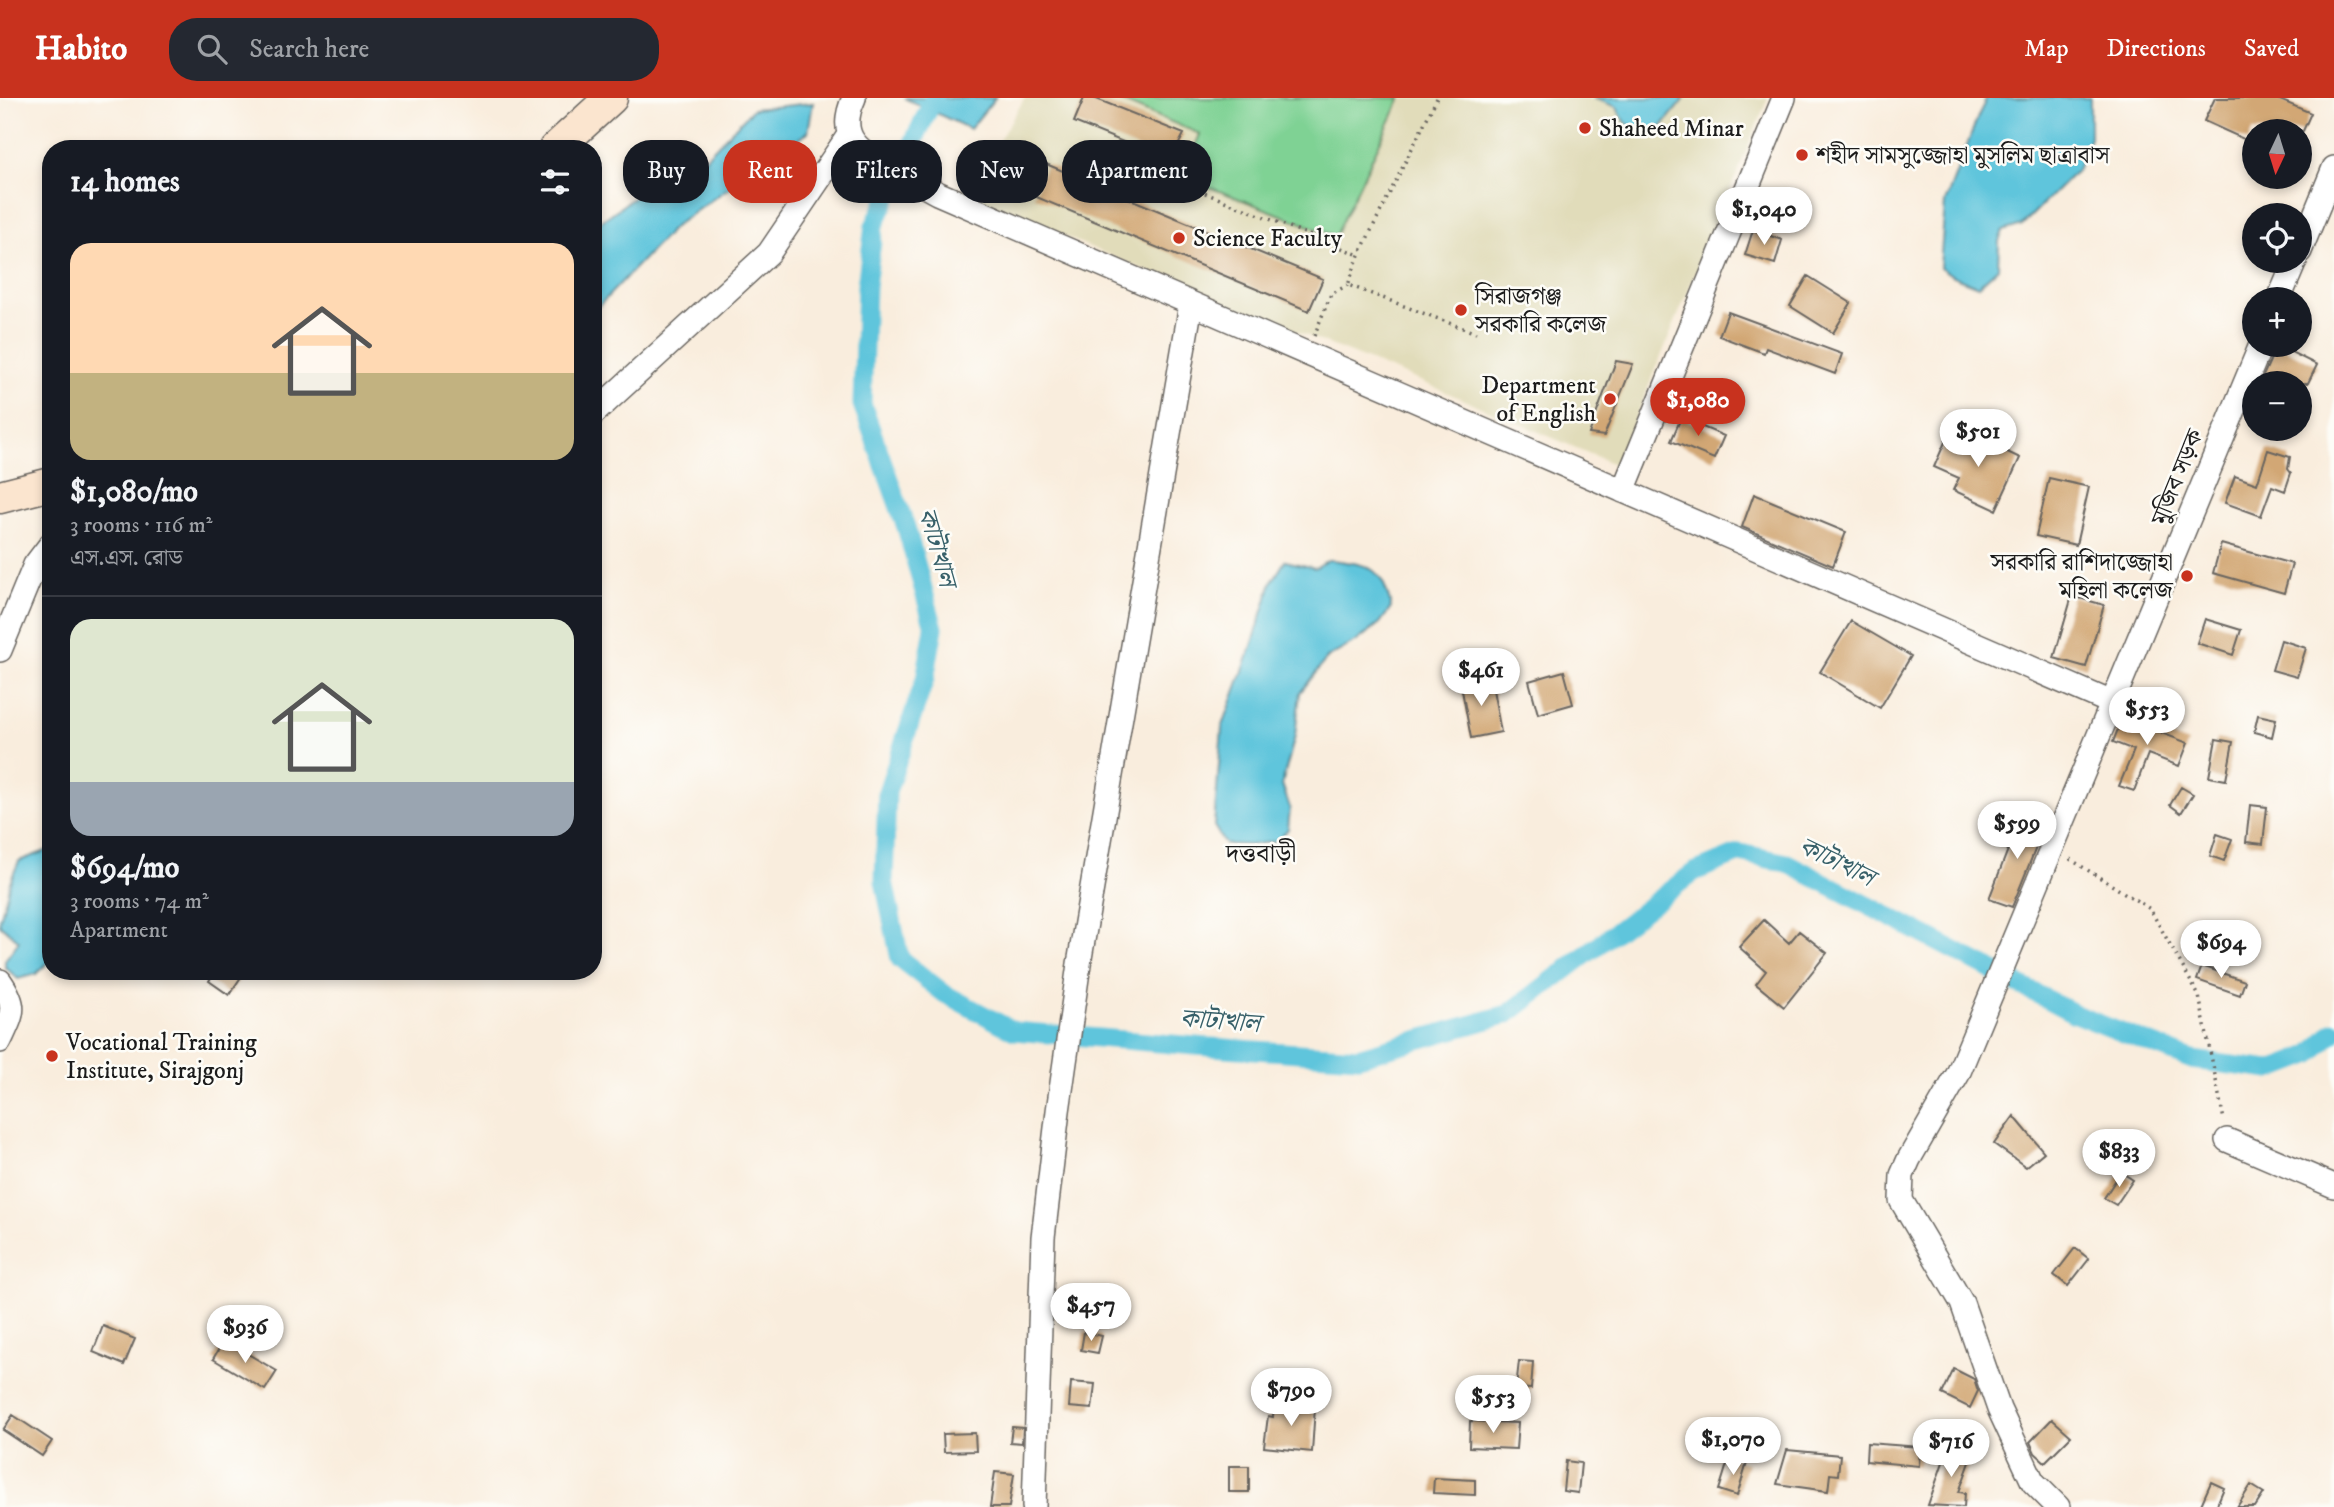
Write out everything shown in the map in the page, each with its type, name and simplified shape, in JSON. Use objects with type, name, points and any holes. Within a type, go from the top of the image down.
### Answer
[{"type":"street","points":[[565,140],[611,98]]},
{"type":"street","points":[[853,140],[846,120],[854,98]]},
{"type":"street","points":[[1623,491],[1784,98]]},
{"type":"street","points":[[2312,221],[2334,167]]},
{"type":"street","points":[[602,406],[769,253],[831,173]]},
{"type":"street","points":[[942,195],[2112,703]]},
{"type":"street","points":[[1034,1507],[1044,1237],[1058,1111],[1079,964],[1191,303]]},
{"type":"street","name":"মুজিব সড়ক","points":[[2058,1507],[2033,1482],[1999,1409],[1962,1303],[1901,1200],[1902,1175],[1958,1074],[2256,357]]},
{"type":"street","points":[[0,498],[42,486]]},
{"type":"street","points":[[0,650],[35,565],[42,556]]},
{"type":"street","points":[[0,981],[10,996],[13,1012],[0,1041]]},
{"type":"street","points":[[2227,1140],[2334,1186]]},
{"type":"path","points":[[1306,354],[1331,294],[1348,285],[1359,255],[1437,98]]},
{"type":"path","points":[[1212,196],[1359,255]]},
{"type":"path","points":[[1348,285],[1476,333]]},
{"type":"path","points":[[2052,848],[2150,909],[2199,996],[2227,1140]]},
{"type":"shaded area","name":"সিরাজগঞ্জ সরকারি কলেজ","points":[[1025,98],[1768,98],[1616,465],[1420,381],[984,203],[1048,203],[1048,140],[999,140]]},
{"type":"green space","points":[[1114,98],[1401,98],[1335,236],[1212,188],[1212,140],[1198,140],[1200,134]]},
{"type":"water","points":[[904,98],[995,98],[970,129]]},
{"type":"water","points":[[1593,98],[1684,99],[1653,133],[1630,126],[1622,119],[1617,107]]},
{"type":"water","points":[[1987,98],[2090,98],[2090,138],[2077,170],[2022,225],[2003,231],[1999,241],[1998,268],[1978,286],[1953,276],[1940,267],[1945,203]]},
{"type":"water","points":[[813,103],[808,132],[797,140],[723,140],[723,192],[709,202],[709,154],[753,109]]},
{"type":"water","points":[[626,203],[707,203],[676,225],[602,303],[602,220]]},
{"type":"water","points":[[1328,560],[1354,563],[1372,569],[1383,583],[1391,608],[1380,623],[1357,641],[1327,658],[1300,693],[1295,736],[1282,784],[1290,808],[1288,829],[1277,841],[1250,845],[1225,844],[1214,826],[1222,728],[1272,582],[1285,561],[1315,568]]},
{"type":"water","points":[[42,852],[42,968],[36,974],[18,979],[5,967],[5,960],[19,941],[0,925],[0,920],[10,882],[19,861]]},
{"type":"building","points":[[1084,98],[1094,98],[1184,134],[1181,140],[1118,140],[1074,122]]},
{"type":"building","points":[[2215,98],[2275,98],[2311,113],[2308,119],[2242,119],[2242,138],[2204,121]]},
{"type":"building","name":"Science Faculty","points":[[1048,165],[1062,171],[1062,203],[1140,203],[1323,279],[1309,311],[1048,202]]},
{"type":"building","points":[[1753,230],[1782,240],[1775,264],[1745,255]]},
{"type":"building","points":[[1808,276],[1851,303],[1833,333],[1790,306]]},
{"type":"building","points":[[1728,312],[1842,354],[1835,374],[1766,348],[1764,353],[1719,336]]},
{"type":"building","points":[[2272,357],[2301,357],[2317,365],[2312,375],[2312,371],[2265,371]]},
{"type":"building","name":"Department of English","points":[[1616,361],[1633,364],[1604,436],[1589,434]]},
{"type":"building","points":[[1681,418],[1724,436],[1714,459],[1671,441]]},
{"type":"building","points":[[1949,433],[1975,443],[1978,438],[2020,458],[1996,510],[1953,490],[1959,478],[1934,467]]},
{"type":"building","points":[[2268,450],[2290,457],[2288,469],[2291,473],[2285,491],[2272,486],[2261,516],[2225,503],[2235,476],[2257,484]]},
{"type":"building","points":[[2049,478],[2089,487],[2076,545],[2036,536]]},
{"type":"building","points":[[1754,494],[1846,532],[1833,566],[1742,527]]},
{"type":"building","points":[[2221,544],[2292,564],[2284,593],[2213,573]]},
{"type":"building","points":[[2072,596],[2104,605],[2086,667],[2054,658]]},
{"type":"building","points":[[2205,619],[2241,630],[2233,655],[2197,643]]},
{"type":"building","points":[[1851,621],[1911,656],[1880,708],[1820,672]]},
{"type":"building","points":[[2281,640],[2306,648],[2297,677],[2272,670]]},
{"type":"building","points":[[1564,671],[1573,704],[1538,714],[1529,681]]},
{"type":"building","points":[[1491,679],[1501,732],[1471,738],[1461,685]]},
{"type":"building","points":[[2149,712],[2161,717],[2156,731],[2188,743],[2179,766],[2148,754],[2134,791],[2119,786],[2134,750],[2113,742],[2122,719],[2144,727]]},
{"type":"building","points":[[2258,715],[2276,719],[2272,737],[2254,732]]},
{"type":"building","points":[[2216,739],[2233,742],[2226,780],[2209,777]]},
{"type":"building","points":[[2181,787],[2193,794],[2181,813],[2170,805]]},
{"type":"building","points":[[2250,805],[2267,807],[2263,844],[2246,842]]},
{"type":"building","points":[[2021,816],[2045,825],[2012,907],[1989,899]]},
{"type":"building","points":[[2217,834],[2232,839],[2224,861],[2210,856]]},
{"type":"building","points":[[1764,920],[1789,943],[1799,931],[1827,953],[1784,1007],[1756,984],[1766,971],[1739,947]]},
{"type":"building","points":[[2202,966],[2245,981],[2240,995],[2197,980]]},
{"type":"building","points":[[210,980],[239,980],[229,995]]},
{"type":"building","points":[[2014,1116],[2044,1152],[2026,1167],[1994,1144]]},
{"type":"building","points":[[2121,1172],[2133,1180],[2116,1205],[2104,1198]]},
{"type":"building","points":[[2075,1248],[2089,1259],[2068,1286],[2054,1275]]},
{"type":"building","points":[[103,1326],[135,1339],[124,1365],[93,1352]]},
{"type":"building","points":[[1084,1332],[1102,1336],[1098,1353],[1081,1350]]},
{"type":"building","points":[[224,1340],[277,1371],[265,1390],[213,1359]]},
{"type":"building","points":[[1519,1361],[1533,1362],[1531,1389],[1516,1388]]},
{"type":"building","points":[[1954,1369],[1974,1379],[1978,1391],[1970,1408],[1942,1394]]},
{"type":"building","points":[[1071,1382],[1095,1384],[1092,1409],[1069,1407]]},
{"type":"building","points":[[1274,1403],[1315,1407],[1312,1452],[1264,1447],[1268,1416],[1273,1417]]},
{"type":"building","points":[[13,1415],[52,1441],[42,1456],[3,1430]]},
{"type":"building","points":[[2052,1419],[2071,1436],[2045,1462],[2035,1453],[2030,1442]]},
{"type":"building","points":[[1470,1421],[1518,1423],[1516,1449],[1469,1447]]},
{"type":"building","points":[[1012,1427],[1023,1428],[1022,1443],[1010,1442]]},
{"type":"building","points":[[975,1433],[976,1451],[944,1452],[943,1434]]},
{"type":"building","points":[[1867,1443],[1920,1447],[1919,1466],[1866,1461]]},
{"type":"building","points":[[1949,1445],[1973,1454],[1959,1492],[1965,1493],[1964,1507],[1928,1505]]},
{"type":"building","points":[[1787,1450],[1840,1455],[1838,1475],[1830,1474],[1828,1491],[1777,1484]]},
{"type":"building","points":[[1729,1458],[1747,1463],[1737,1496],[1719,1490]]},
{"type":"building","points":[[1566,1461],[1581,1463],[1578,1493],[1563,1491]]},
{"type":"building","points":[[1229,1466],[1249,1466],[1249,1492],[1229,1492]]},
{"type":"building","points":[[995,1472],[1014,1474],[1009,1507],[990,1507]]},
{"type":"building","points":[[1434,1478],[1475,1480],[1475,1495],[1433,1493]]},
{"type":"building","points":[[2211,1482],[2224,1488],[2216,1507],[2200,1507]]},
{"type":"building","points":[[2251,1485],[2264,1493],[2255,1507],[2237,1507]]},
{"type":"waterway","name":"কাটাখাল","points":[[934,98],[874,226],[866,286],[862,404],[906,527],[934,628],[925,679],[887,792],[884,881],[900,959],[945,994],[1014,1031],[1358,1057],[1508,1014],[1694,872],[1740,853],[1787,863],[2075,1014],[2192,1060],[2271,1070],[2310,1055],[2334,1031]]},
{"type":"place","name":"Shaheed Minar","points":[[1585,128]]},
{"type":"place","name":"শহীদ সামসুজ্জোহা মুসলিম ছাত্রাবাস","points":[[1802,155]]},
{"type":"place","name":"Science Faculty","points":[[1179,238]]},
{"type":"place","name":"সিরাজগঞ্জ সরকারি কলেজ","points":[[1461,310]]},
{"type":"place","name":"Department of English","points":[[1610,399]]},
{"type":"place","name":"সরকারি রাশিদাজ্জোহা মহিলা কলেজ","points":[[2187,576]]},
{"type":"place","name":"Vocational Training Institute, Sirajgonj","points":[[52,1056]]},
{"type":"district","name":"দত্তবাড়ী","points":[[1261,853]]}]
